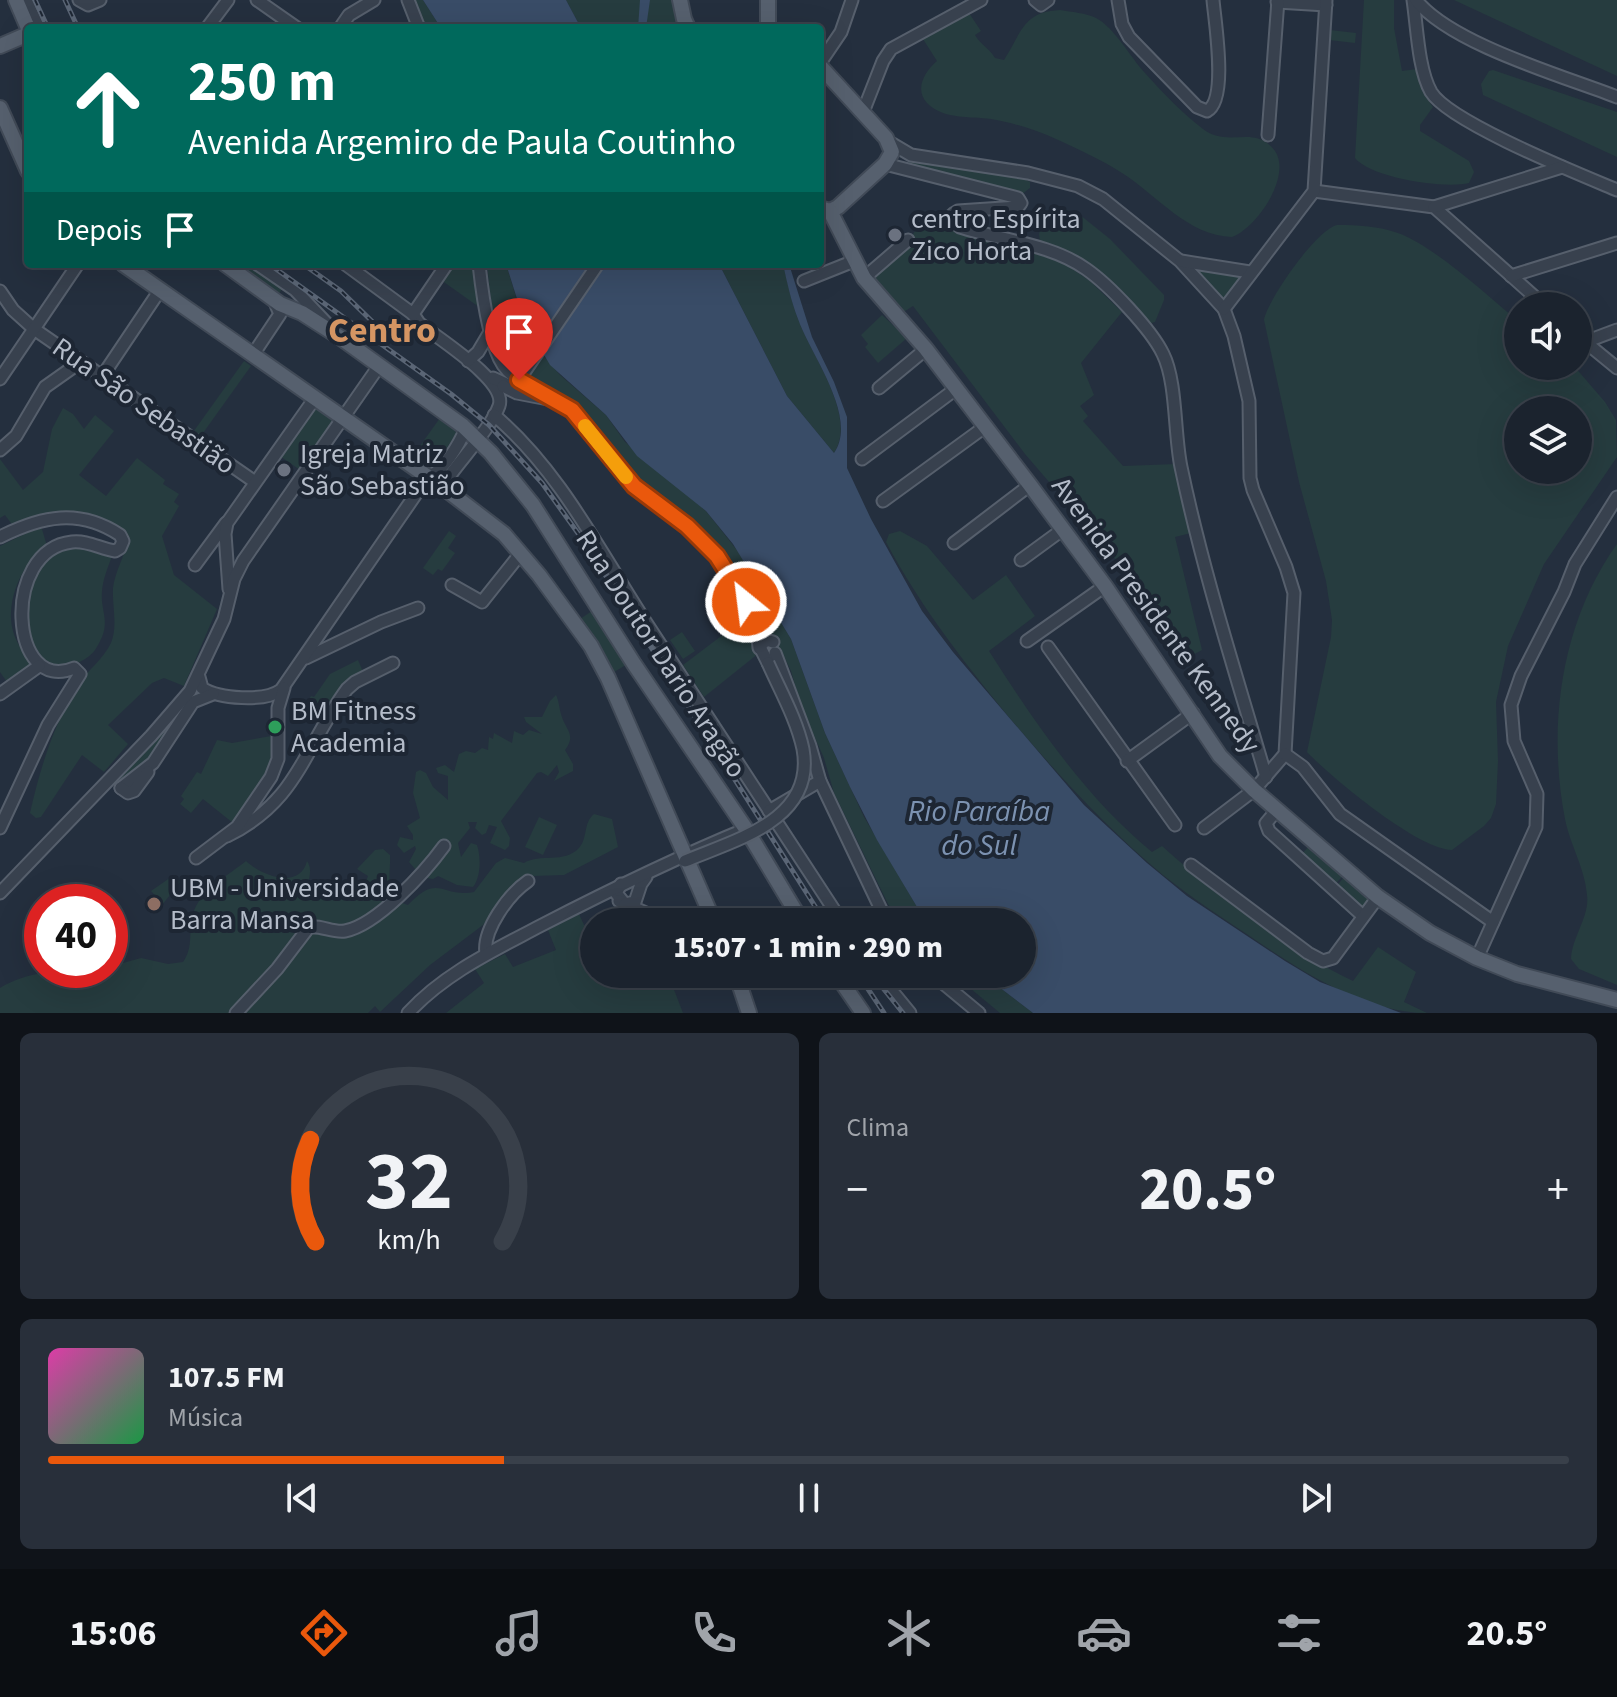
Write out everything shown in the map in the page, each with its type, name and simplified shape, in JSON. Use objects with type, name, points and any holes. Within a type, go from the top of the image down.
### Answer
[{"type":"main road","points":[[16,0],[25,24]]},
{"type":"main road","points":[[680,0],[686,24]]},
{"type":"main road","points":[[768,0],[768,24]]},
{"type":"main road","points":[[0,46],[24,33]]},
{"type":"main road","points":[[824,68],[886,138],[892,152],[886,163],[838,207],[825,209]]},
{"type":"main road","points":[[0,108],[24,162]]},
{"type":"main road","name":"Avenida Presidente Kennedy","points":[[825,209],[864,278],[926,349],[986,426],[1105,586],[1220,756],[1254,790],[1378,897],[1430,933],[1477,958],[1529,978],[1617,1000]]},
{"type":"main road","points":[[129,268],[254,353],[504,534],[591,646],[608,678],[708,908]]},
{"type":"main road","name":"Rua Doutor Dario Aragão","points":[[230,268],[273,299],[336,335],[477,438],[533,505],[634,664],[746,829],[794,908]]},
{"type":"main road","points":[[608,678],[634,664]]},
{"type":"main road","points":[[741,988],[749,1013]]},
{"type":"main road","points":[[846,988],[863,1013]]},
{"type":"street","points":[[26,0],[37,24]]},
{"type":"street","points":[[210,24],[228,0]]},
{"type":"street","points":[[257,0],[291,24]]},
{"type":"street","points":[[345,0],[349,15]]},
{"type":"street","points":[[343,24],[349,15],[374,0]]},
{"type":"street","points":[[408,0],[417,24]]},
{"type":"street","points":[[824,58],[841,32],[852,0]]},
{"type":"street","points":[[863,112],[883,61],[891,49],[981,0]]},
{"type":"street","points":[[1035,0],[1041,5],[1048,0]]},
{"type":"street","points":[[1118,0],[1122,24],[1129,37],[1203,110],[1211,109],[1219,93],[1213,0]]},
{"type":"street","points":[[1415,0],[1431,17],[1452,30],[1617,97]]},
{"type":"street","points":[[1415,0],[1425,75],[1428,87],[1438,101],[1461,117],[1562,167],[1617,190]]},
{"type":"street","points":[[1224,309],[1314,191],[1326,2],[1278,1],[1268,135]]},
{"type":"street","points":[[886,138],[904,153],[1028,173],[1078,186],[1103,199],[1180,261],[1224,309],[1247,386],[1250,478],[1294,593],[1285,754],[1254,790],[1204,828]]},
{"type":"street","points":[[886,163],[918,156]]},
{"type":"street","points":[[886,163],[1010,196],[1021,203],[1012,208],[958,211],[952,216],[952,221],[960,227],[1054,253],[1078,264],[1094,275],[1146,328],[1163,353],[1171,383],[1181,465],[1214,596],[1266,777]]},
{"type":"street","points":[[1314,191],[1434,207],[1562,167]]},
{"type":"street","points":[[1434,207],[1529,292]]},
{"type":"street","points":[[864,278],[908,240]]},
{"type":"street","points":[[1511,276],[1617,243]]},
{"type":"street","points":[[804,281],[854,261]]},
{"type":"street","points":[[1180,261],[1250,272]]},
{"type":"street","points":[[0,379],[75,268]]},
{"type":"street","points":[[263,268],[295,290],[336,335]]},
{"type":"street","points":[[350,268],[493,378],[517,393],[560,401]]},
{"type":"street","points":[[413,314],[440,268]]},
{"type":"street","points":[[480,268],[491,330],[500,359],[575,414],[634,486],[687,526],[717,556],[734,581],[810,746],[820,781],[880,908]]},
{"type":"street","points":[[493,378],[512,386],[521,377],[595,268]]},
{"type":"street","points":[[101,378],[160,290]]},
{"type":"street","name":"Rua São Sebastião","points":[[0,291],[13,310],[79,363],[255,482]]},
{"type":"street","points":[[254,353],[280,314],[273,299]]},
{"type":"street","points":[[472,364],[491,330]]},
{"type":"street","points":[[1592,336],[1617,330]]},
{"type":"street","points":[[1592,347],[1617,368]]},
{"type":"street","points":[[879,388],[926,349]]},
{"type":"street","points":[[0,450],[16,436],[45,387],[79,363]]},
{"type":"street","points":[[448,491],[448,478],[500,402],[498,390],[472,364]]},
{"type":"street","points":[[153,763],[199,691],[229,606],[234,579],[251,547],[379,366]]},
{"type":"street","points":[[862,459],[957,388]]},
{"type":"street","points":[[195,565],[315,398]]},
{"type":"street","points":[[494,415],[539,460],[563,493],[833,908]]},
{"type":"street","points":[[199,691],[255,698],[273,695],[285,685],[427,478],[436,473],[460,442],[463,426]]},
{"type":"street","points":[[883,501],[986,426]]},
{"type":"street","points":[[954,543],[1030,485]]},
{"type":"street","points":[[1477,958],[1534,835],[1537,818],[1537,794],[1514,741],[1511,705],[1521,676],[1575,564],[1617,497]]},
{"type":"street","points":[[0,537],[56,518],[78,517],[95,521],[119,534],[123,541],[114,551],[87,543],[72,542],[56,547],[37,562],[24,590],[22,622],[28,647],[39,666],[54,673],[76,669],[80,674],[48,725],[0,828]]},
{"type":"street","points":[[229,519],[225,534],[229,606]]},
{"type":"street","points":[[1021,560],[1062,530]]},
{"type":"street","points":[[452,585],[482,602],[521,553]]},
{"type":"street","points":[[1027,641],[1105,586]]},
{"type":"street","points":[[305,658],[418,608]]},
{"type":"street","points":[[1048,647],[1175,825]]},
{"type":"street","points":[[624,903],[616,893],[622,883],[646,877],[766,825],[781,816],[792,803],[803,777],[803,750],[768,652]]},
{"type":"street","points":[[196,858],[271,807],[294,780],[347,689],[393,663]]},
{"type":"street","points":[[1,695],[39,666]]},
{"type":"street","points":[[245,823],[276,767],[279,702],[285,685]]},
{"type":"street","points":[[0,893],[199,691]]},
{"type":"street","points":[[255,698],[269,707],[278,719]]},
{"type":"street","points":[[1127,761],[1193,713]]},
{"type":"street","points":[[1285,754],[1303,767],[1340,814],[1493,922]]},
{"type":"street","points":[[769,811],[820,781]]},
{"type":"street","points":[[1277,810],[1266,822],[1269,831],[1363,916]]},
{"type":"street","points":[[408,1013],[437,984],[486,954],[622,883],[746,829]]},
{"type":"street","points":[[236,1013],[277,969],[309,927],[341,931],[359,925],[411,886],[444,846]]},
{"type":"street","points":[[1191,865],[1323,961],[1333,958],[1378,897]]},
{"type":"street","points":[[624,903],[635,902],[646,877]]},
{"type":"street","points":[[486,954],[486,942],[504,905],[528,881]]},
{"type":"street","points":[[596,897],[609,898],[633,908]]},
{"type":"street","points":[[889,988],[910,1013]]},
{"type":"street","points":[[949,988],[979,1013]]},
{"type":"green space","points":[[412,0],[423,0],[438,24],[421,24]]},
{"type":"green space","points":[[566,0],[676,0],[677,24],[579,24]]},
{"type":"green space","points":[[1364,0],[1394,0],[1394,28],[1402,71],[1417,69],[1423,93],[1433,107],[1420,125],[1420,131],[1469,161],[1474,172],[1469,183],[1409,180],[1376,171],[1355,158]]},
{"type":"green space","points":[[1454,0],[1617,0],[1617,76]]},
{"type":"green space","points":[[1060,10],[1088,15],[1103,22],[1159,88],[1203,129],[1222,137],[1259,139],[1275,151],[1279,174],[1275,187],[1261,212],[1242,232],[1232,237],[1201,230],[1122,173],[1081,151],[1016,125],[941,112],[923,98],[923,80],[937,61],[923,39],[969,13],[981,31],[975,35],[977,38],[995,58],[1004,60],[1030,20]]},
{"type":"green space","points":[[1330,30],[1356,33],[1355,43],[1329,40]]},
{"type":"green space","points":[[1493,70],[1617,112],[1617,157],[1483,95],[1481,84]]},
{"type":"green space","points":[[909,159],[1023,178],[1030,182],[1030,188],[1021,195],[908,167]]},
{"type":"green space","points":[[1062,208],[1080,215],[1110,239],[1164,295],[1155,322],[1148,324],[1129,305],[1040,241],[1045,215]]},
{"type":"green space","points":[[933,219],[963,235],[1067,265],[1090,281],[1122,312],[1081,363],[1094,395],[1080,406],[1088,416],[1083,421],[1123,466],[1176,464],[1191,533],[1175,537],[1202,650],[1187,658],[1130,576],[1025,454],[913,306],[902,313],[869,275],[908,242],[922,220]]},
{"type":"green space","points":[[1337,225],[1383,229],[1412,239],[1460,272],[1504,309],[1504,380],[1586,380],[1616,420],[1617,457],[1544,564],[1508,646],[1496,702],[1498,761],[1496,804],[1491,818],[1452,850],[1437,847],[1397,825],[1335,778],[1307,752],[1332,620],[1326,581],[1299,482],[1264,320],[1274,297],[1294,266],[1317,239]]},
{"type":"green space","points":[[1180,261],[1250,272],[1224,309]]},
{"type":"green space","points":[[241,268],[263,268],[285,284],[278,295]]},
{"type":"green space","points":[[448,268],[474,268],[479,307],[441,280]]},
{"type":"green space","points":[[487,268],[507,268],[520,310],[536,342],[516,373],[502,348]]},
{"type":"green space","points":[[721,268],[784,268],[798,319],[837,404],[840,438],[834,453],[787,396]]},
{"type":"green space","points":[[882,315],[907,338],[878,363],[865,347],[868,344],[861,335]]},
{"type":"green space","points":[[543,355],[560,375],[606,415],[625,442],[706,511],[740,554],[791,639],[825,733],[864,817],[918,908],[891,908],[888,904],[834,793],[791,671],[724,554],[692,522],[633,478],[578,408],[526,381]]},
{"type":"green space","points":[[244,361],[251,366],[198,440],[191,435]]},
{"type":"green space","points":[[316,400],[341,419],[303,472],[277,454]]},
{"type":"green space","points":[[63,408],[73,414],[84,429],[95,415],[114,431],[79,475],[106,496],[137,458],[165,480],[163,484],[179,494],[174,502],[179,506],[162,536],[174,575],[217,609],[184,686],[164,678],[152,683],[108,725],[128,744],[104,772],[82,755],[41,817],[36,818],[30,813],[54,732],[77,687],[111,643],[113,588],[128,541],[100,520],[14,527],[5,515],[0,518],[0,459],[23,490],[43,472],[52,429]]},
{"type":"green space","points":[[440,418],[455,428],[456,434],[436,465],[429,468],[412,457]]},
{"type":"green space","points":[[41,526],[47,546],[23,572],[11,607],[14,635],[31,665],[7,682],[0,672],[0,546]]},
{"type":"green space","points":[[449,531],[456,536],[448,548],[455,553],[442,571],[438,569],[433,575],[423,568]]},
{"type":"green space","points":[[900,531],[927,546],[973,600],[1006,575],[1035,616],[989,651],[1063,758],[1128,831],[1152,852],[1162,846],[1253,920],[1302,953],[1353,981],[1378,947],[1416,972],[1404,1002],[1427,1013],[1404,1011],[1360,999],[1317,978],[1276,954],[1186,892],[1124,841],[1036,748],[948,639],[915,592],[886,542],[889,534]]},
{"type":"green space","points":[[1617,544],[1617,985],[1579,969],[1571,959],[1586,911],[1587,895],[1565,819],[1558,748],[1563,676],[1571,641],[1598,574]]},
{"type":"green space","points":[[79,545],[112,556],[102,591],[104,630],[96,649],[88,657],[75,664],[55,666],[41,659],[32,643],[28,624],[29,602],[35,580],[46,562],[61,550]]},
{"type":"green space","points":[[595,609],[631,662],[609,675],[577,621]]},
{"type":"green space","points":[[745,618],[759,653],[704,697],[683,665]]},
{"type":"green space","points":[[682,632],[695,651],[683,659],[670,640]]},
{"type":"green space","points":[[358,660],[364,674],[320,724],[301,713],[330,674]]},
{"type":"green space","points":[[556,695],[570,736],[565,750],[573,764],[573,771],[554,781],[559,772],[557,765],[548,776],[537,773],[501,821],[510,838],[505,850],[490,843],[497,827],[489,825],[482,835],[475,828],[477,822],[468,822],[470,828],[458,843],[461,857],[471,843],[477,845],[480,867],[473,887],[457,885],[438,876],[433,879],[413,876],[416,870],[409,862],[415,846],[404,853],[397,845],[400,837],[413,840],[407,826],[420,818],[413,793],[416,772],[426,773],[433,787],[448,800],[448,776],[438,773],[436,768],[445,765],[454,772],[459,754],[466,751],[475,753],[482,748],[488,750],[489,737],[493,739],[494,733],[512,743],[514,731],[523,735],[529,730],[542,734],[524,717],[542,717]]},
{"type":"green space","points":[[176,718],[153,759],[121,787],[115,783]]},
{"type":"green space","points":[[271,736],[273,748],[267,771],[233,823],[203,799],[191,813],[180,804],[184,799],[181,796],[197,772],[201,774],[217,740],[232,743]]},
{"type":"green space","points":[[594,814],[612,819],[618,847],[564,875],[533,876],[519,881],[508,890],[483,925],[430,965],[380,1012],[375,1006],[368,1013],[0,1013],[0,988],[24,977],[24,988],[128,988],[128,962],[141,958],[168,964],[183,962],[196,906],[208,891],[246,861],[270,875],[289,878],[303,870],[307,861],[311,894],[328,898],[365,884],[368,876],[357,869],[375,850],[383,849],[390,855],[392,892],[400,902],[408,905],[418,895],[434,888],[474,892],[496,863],[505,858],[524,863],[573,853],[582,844],[588,822]]},
{"type":"green space","points":[[539,817],[557,825],[543,855],[525,847]]},
{"type":"green space","points":[[1312,843],[1345,874],[1332,887],[1299,857]]},
{"type":"green space","points":[[174,875],[180,882],[163,904],[151,891]]},
{"type":"green space","points":[[1345,876],[1373,898],[1362,912],[1334,889]]},
{"type":"green space","points":[[579,914],[580,988],[673,988],[683,1013],[446,1013],[484,983],[475,969],[505,954],[513,967],[556,950],[548,930]]},
{"type":"green space","points":[[970,988],[1000,988],[1033,1013],[1000,1013]]},
{"type":"water","points":[[423,0],[566,0],[579,24],[438,24]]},
{"type":"water","points":[[640,0],[650,0],[647,24],[638,24]]},
{"type":"water","name":"Rio Paraíba do Sul","points":[[507,268],[721,268],[787,396],[834,453],[840,438],[841,422],[837,404],[789,292],[784,268],[790,268],[812,337],[847,417],[847,468],[871,519],[922,611],[953,652],[1084,805],[1187,896],[1320,982],[1401,1013],[1033,1013],[1000,988],[1036,988],[1036,908],[918,908],[850,787],[825,733],[791,639],[733,544],[706,511],[637,456],[606,415],[550,365],[524,321]]},
{"type":"railway","points":[[35,0],[46,24]]},
{"type":"railway","points":[[65,0],[76,24]]},
{"type":"railway","points":[[275,268],[451,394],[489,425],[542,483],[585,543],[816,908]]},
{"type":"railway","points":[[309,268],[341,291],[385,334]]},
{"type":"railway","points":[[867,988],[884,1013]]},
{"type":"railway","points":[[883,988],[903,1013]]},
{"type":"slow traffic","points":[[585,426],[626,477]]},
{"type":"place","name":"centro Espírita Zico Horta","points":[[895,235]]},
{"type":"place","name":"Igreja Matriz São Sebastião","points":[[284,470]]},
{"type":"place","name":"BM Fitness Academia","points":[[275,727]]},
{"type":"place","name":"UBM - Universidade Barra Mansa","points":[[154,904]]},
{"type":"district","name":"Centro","points":[[382,330]]},
{"type":"route","points":[[519,380],[572,410],[634,486],[687,526],[717,556],[746,602]]}]
